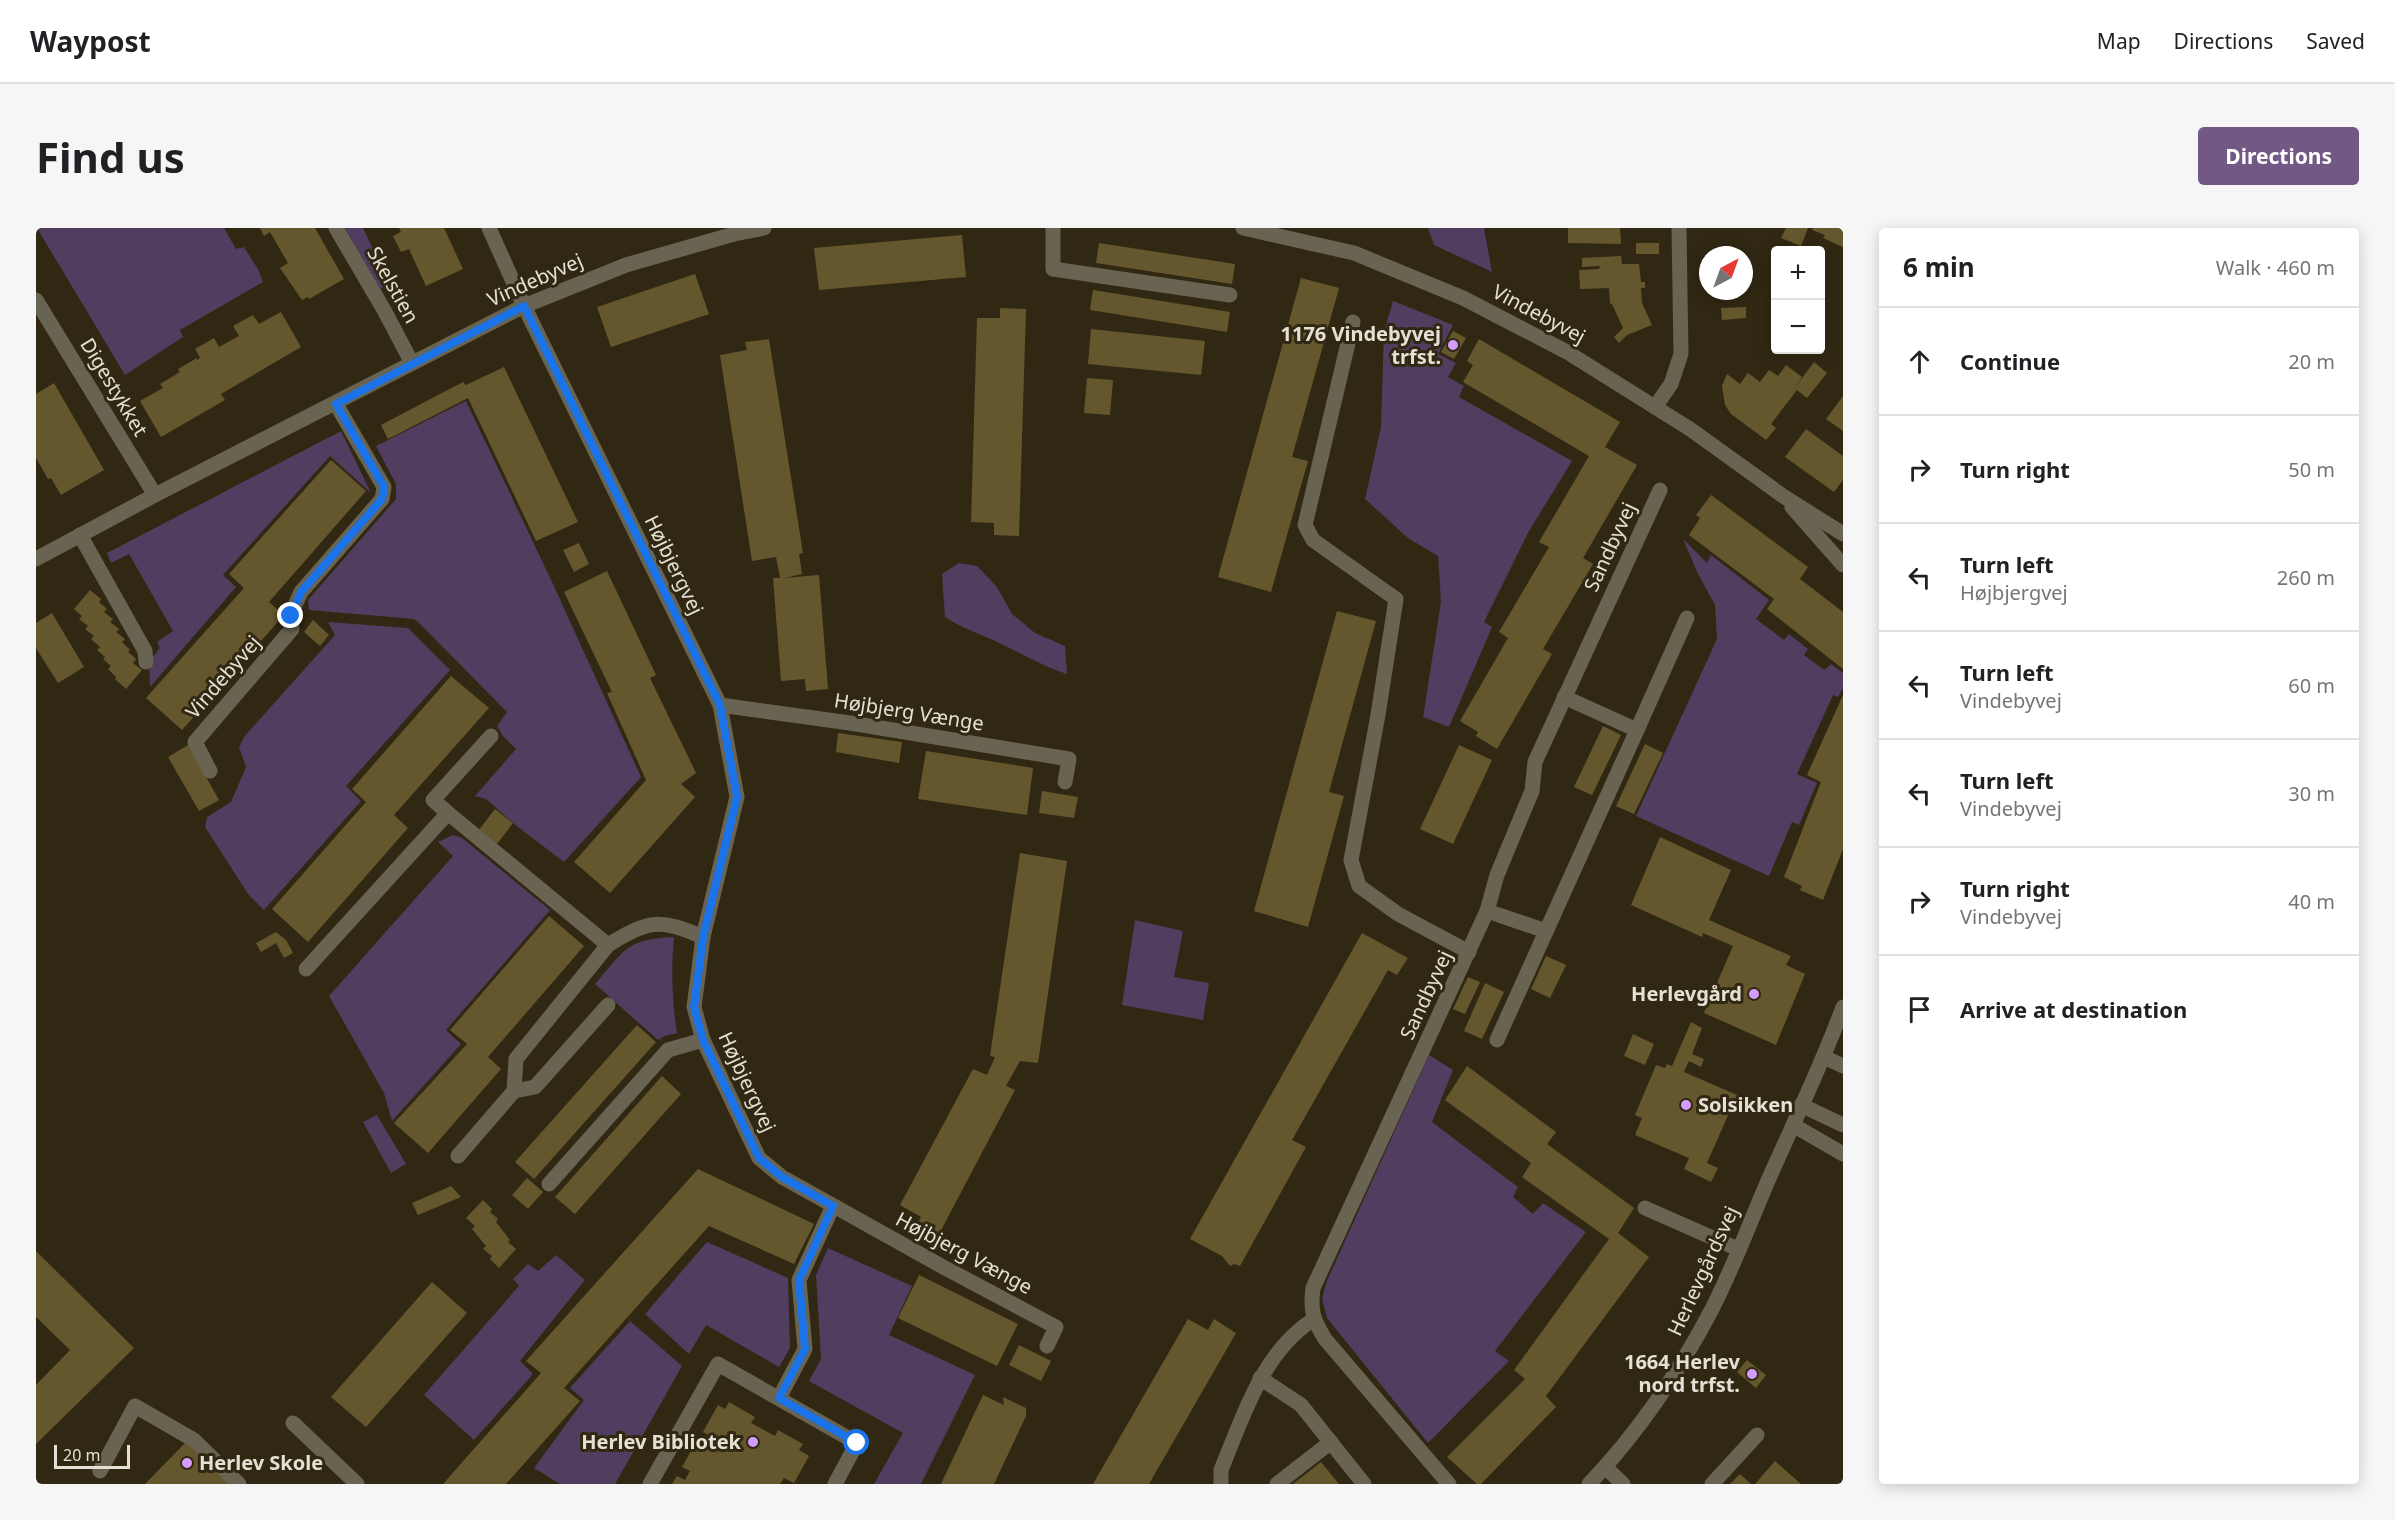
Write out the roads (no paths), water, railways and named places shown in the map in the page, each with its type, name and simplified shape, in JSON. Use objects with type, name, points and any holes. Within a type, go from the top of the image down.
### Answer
[{"type":"street","name":"Skelstien","points":[[336,228],[412,363]]},
{"type":"street","name":"Højbjergvej","points":[[489,228],[524,306],[720,705],[737,797],[703,937],[694,1007],[703,1040],[759,1158],[782,1177],[833,1206]]},
{"type":"street","name":"Vindebyvej","points":[[36,559],[155,495],[524,306],[626,265],[734,231],[764,228]]},
{"type":"street","points":[[1053,228],[1053,269],[1230,295]]},
{"type":"street","name":"Vindebyvej","points":[[1246,228],[1353,253],[1463,298],[1567,352],[1690,429],[1783,496],[1843,534]]},
{"type":"street","points":[[1655,407],[1671,384],[1681,354],[1678,228]]},
{"type":"street","name":"Digestykket","points":[[36,300],[155,495]]},
{"type":"street","points":[[1353,322],[1305,525],[1313,540],[1396,599],[1378,715],[1350,860],[1359,886],[1398,914],[1469,952]]},
{"type":"street","name":"Vindebyvej","points":[[210,771],[195,742],[292,629],[291,616],[301,592],[382,499],[384,487],[336,404]]},
{"type":"street","name":"Sandbyvej","points":[[1449,1484],[1324,1339],[1314,1319],[1311,1305],[1313,1288],[1487,911],[1497,875],[1532,791],[1535,762],[1660,490]]},
{"type":"street","name":"Vindebyvej","points":[[1783,496],[1843,565]]},
{"type":"street","points":[[80,535],[146,651],[146,662]]},
{"type":"street","points":[[1497,1040],[1545,931],[1604,807],[1687,618]]},
{"type":"street","points":[[1564,697],[1637,730]]},
{"type":"street","name":"Højbjerg Vænge","points":[[720,705],[850,723],[1069,759],[1065,782]]},
{"type":"street","points":[[491,736],[433,800],[608,945]]},
{"type":"street","points":[[306,969],[448,813]]},
{"type":"street","points":[[1487,911],[1545,931]]},
{"type":"street","points":[[458,1156],[514,1091],[516,1059],[608,945],[636,927],[655,923],[675,925],[703,937]]},
{"type":"street","points":[[514,1091],[535,1088],[608,1005]]},
{"type":"street","name":"Herlevgårdsvej","points":[[1589,1484],[1650,1410],[1682,1363],[1713,1307],[1824,1057],[1843,1007]]},
{"type":"street","name":"Herlevgårdsvej","points":[[1824,1057],[1843,1029]]},
{"type":"street","points":[[549,1184],[668,1050],[703,1040]]},
{"type":"street","points":[[1824,1057],[1843,1066]]},
{"type":"street","points":[[1801,1105],[1843,1125]]},
{"type":"street","points":[[1792,1125],[1843,1154]]},
{"type":"street","points":[[779,1398],[805,1349],[799,1280],[833,1206]]},
{"type":"street","name":"Højbjerg Vænge","points":[[833,1206],[1056,1326],[1047,1346]]},
{"type":"street","points":[[1645,1208],[1738,1249]]},
{"type":"street","points":[[1221,1484],[1221,1470],[1260,1378],[1295,1331],[1314,1319]]},
{"type":"street","points":[[650,1484],[718,1364],[857,1443],[835,1484]]},
{"type":"street","points":[[1260,1378],[1301,1406],[1364,1484]]},
{"type":"street","points":[[100,1471],[135,1406],[194,1440],[239,1484]]},
{"type":"street","points":[[293,1423],[357,1484]]},
{"type":"street","points":[[1712,1484],[1757,1435]]},
{"type":"street","points":[[1277,1484],[1330,1442]]},
{"type":"street","points":[[1605,1467],[1623,1484]]},
{"type":"place","name":"1176 Vindebyvej trfst.","points":[[1453,345]]},
{"type":"place","name":"Herlevgård","points":[[1754,994]]},
{"type":"place","name":"Solsikken","points":[[1686,1105]]},
{"type":"place","name":"1664 Herlev nord trfst.","points":[[1752,1374]]},
{"type":"place","name":"Herlev Bibliotek","points":[[753,1442]]},
{"type":"place","name":"Herlev Skole","points":[[187,1463]]}]
